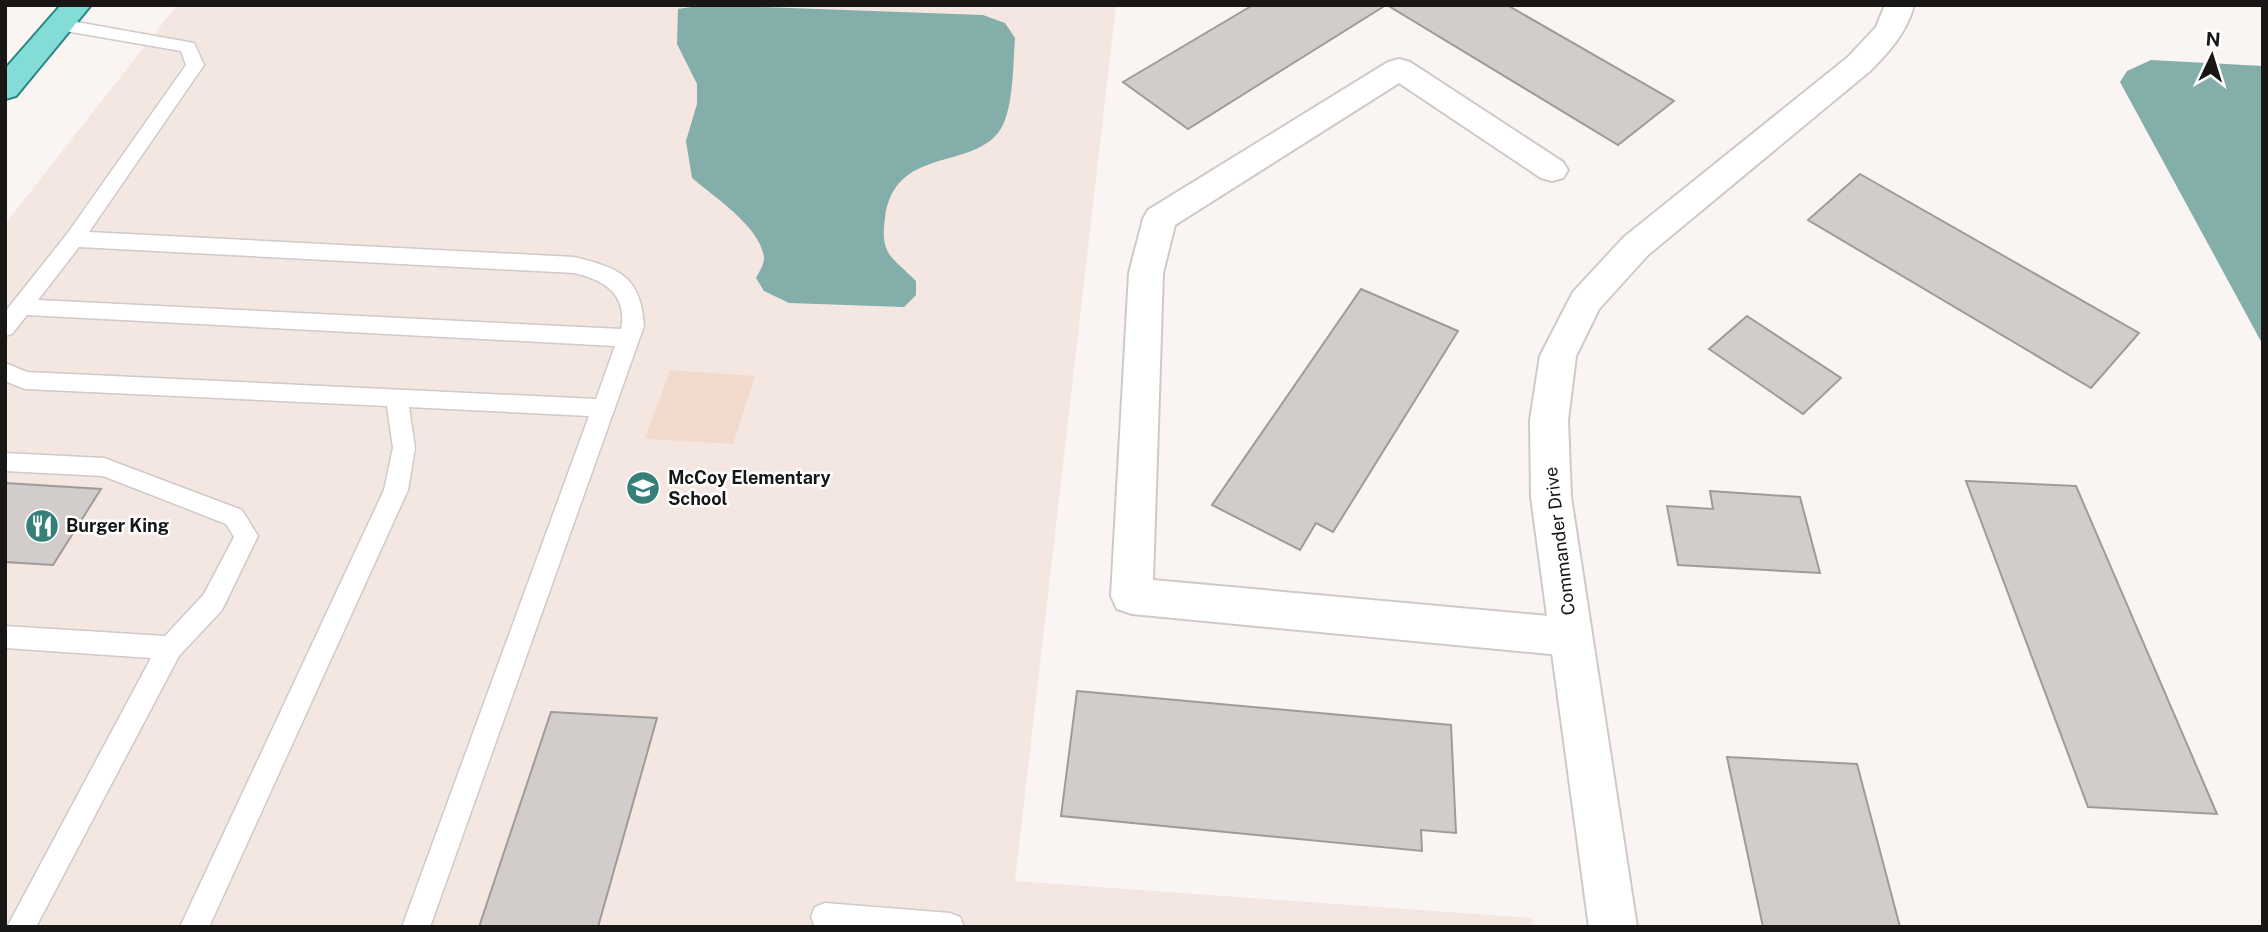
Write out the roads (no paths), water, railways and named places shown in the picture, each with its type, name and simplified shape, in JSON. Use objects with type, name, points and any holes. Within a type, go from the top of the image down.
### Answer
[{"type":"main road","points":[[5,89],[60,12]]},
{"type":"street","name":"Commander Drive","points":[[1613,927],[1551,497],[1549,420],[1558,356],[1585,301],[1636,246],[1859,64],[1884,40],[1898,16],[1900,5]]},
{"type":"street","points":[[1552,170],[1399,69],[1160,219],[1146,272],[1132,596],[1572,637]]},
{"type":"lane","points":[[5,328],[74,239],[195,65],[188,47],[60,12]]},
{"type":"lane","points":[[74,239],[574,265],[599,271],[617,282],[632,302],[633,326],[416,927]]},
{"type":"lane","points":[[22,307],[628,338]]},
{"type":"lane","points":[[5,371],[25,380],[603,408]]},
{"type":"lane","points":[[194,927],[396,490],[404,448],[397,398]]},
{"type":"lane","points":[[5,462],[104,467],[234,517],[246,536],[213,601],[170,648],[21,927]]},
{"type":"lane","points":[[5,637],[170,648]]},
{"type":"lane","points":[[825,917],[950,927]]},
{"type":"water","points":[[704,5],[983,15],[1005,23],[1015,38],[1010,101],[998,133],[969,152],[917,170],[902,180],[891,195],[885,218],[886,248],[894,260],[916,281],[916,295],[904,307],[789,303],[764,291],[756,278],[764,258],[755,235],[735,213],[692,178],[686,141],[697,104],[697,84],[677,44],[678,9]]},
{"type":"water","points":[[2151,60],[2263,66],[2263,345],[2120,82],[2127,71]]},
{"type":"place","name":"McCoy Elementary School","points":[[643,488]]},
{"type":"place","name":"Burger King","points":[[42,526]]}]
